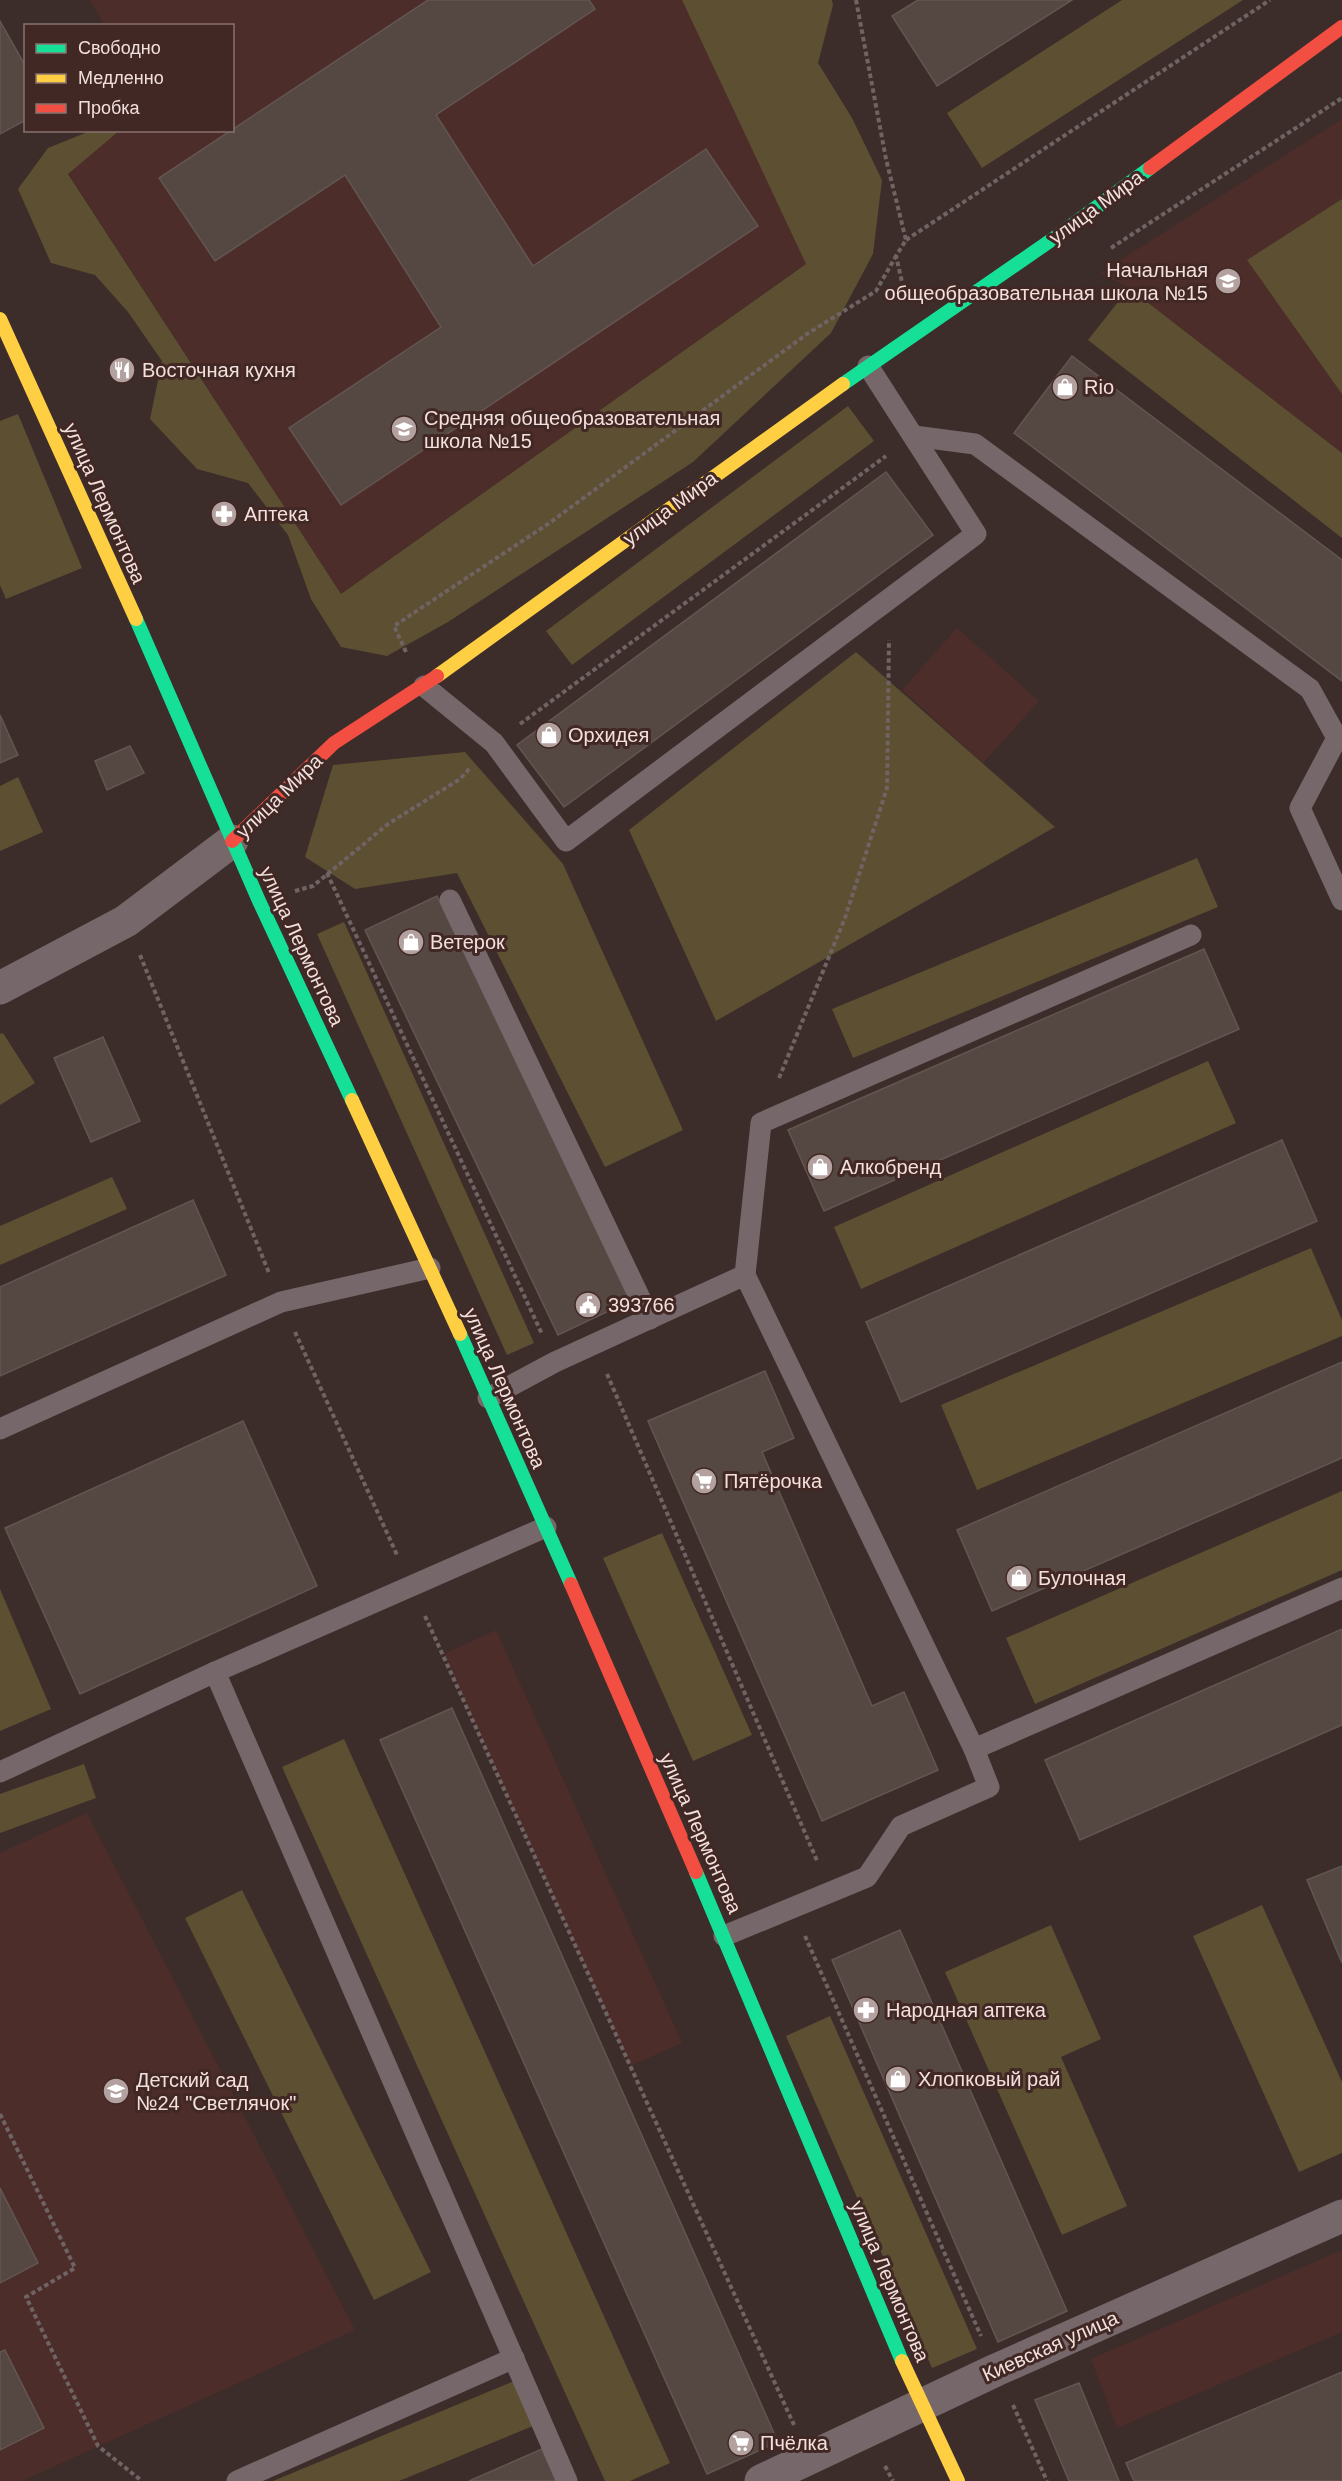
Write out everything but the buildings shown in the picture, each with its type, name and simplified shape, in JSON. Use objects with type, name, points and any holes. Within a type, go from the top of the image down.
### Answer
[{"type":"street","name":"улица Мира","points":[[0,987],[126,921],[232,841],[334,743],[423,686],[868,366],[1060,234],[1342,27]]},
{"type":"street","name":"улица Лермонтова","points":[[0,319],[113,566],[232,841],[430,1268],[546,1527],[724,1936],[921,2405],[958,2481]]},
{"type":"street","name":"Киевская улица","points":[[761,2481],[996,2370],[1342,2216]]},
{"type":"lane","points":[[423,686],[494,743],[566,841],[976,534],[868,366]]},
{"type":"lane","points":[[914,436],[975,444],[1310,689],[1337,738],[1300,808],[1342,900]]},
{"type":"lane","points":[[450,900],[650,1318]]},
{"type":"lane","points":[[724,1936],[867,1876],[901,1826],[989,1787],[974,1749],[745,1275],[760,1124],[1191,935]]},
{"type":"lane","points":[[0,1429],[281,1302],[430,1268]]},
{"type":"lane","points":[[488,1398],[555,1362],[745,1275]]},
{"type":"lane","points":[[0,1772],[215,1672],[546,1527]]},
{"type":"lane","points":[[974,1749],[1342,1588]]},
{"type":"lane","points":[[215,1672],[567,2481]]},
{"type":"lane","points":[[237,2481],[514,2358]]},
{"type":"path","points":[[856,0],[886,159],[906,240]]},
{"type":"path","points":[[423,686],[393,626],[548,524],[807,334],[876,291],[906,240],[1270,0]]},
{"type":"path","points":[[1105,252],[1342,98]]},
{"type":"path","points":[[896,256],[915,335]]},
{"type":"path","points":[[260,901],[313,886],[388,824],[460,779],[494,743],[914,436]]},
{"type":"path","points":[[760,1124],[845,918],[886,788],[891,598]]},
{"type":"path","points":[[327,873],[555,1362]]},
{"type":"path","points":[[126,921],[281,1302],[400,1561]]},
{"type":"path","points":[[594,1344],[830,1891]]},
{"type":"path","points":[[424,1616],[810,2459]]},
{"type":"path","points":[[792,1907],[1047,2481]]},
{"type":"path","points":[[0,2114],[75,2268],[27,2297],[98,2446],[142,2481]]},
{"type":"shaded area","name":"Средняя общеобразовательная школа №15","points":[[90,0],[682,0],[807,263],[341,594],[68,173],[118,132],[234,132],[234,24],[103,24]]},
{"type":"shaded area","points":[[682,0],[832,0],[833,5],[818,63],[852,118],[882,180],[873,254],[831,333],[693,462],[448,622],[387,656],[341,647],[311,599],[288,535],[248,483],[197,469],[150,419],[162,361],[128,312],[95,275],[51,263],[18,189],[48,148],[88,132],[118,132],[68,174],[341,594],[806,264]]},
{"type":"shaded area","points":[[1122,0],[1243,0],[982,168],[947,113]]},
{"type":"shaded area","name":"Начальная общеобразовательная школа №15","points":[[1342,119],[1342,453],[1129,288],[1100,273]]},
{"type":"shaded area","points":[[1342,199],[1342,394],[1247,260]]},
{"type":"shaded area","points":[[1129,288],[1342,453],[1342,538],[1088,340]]},
{"type":"shaded area","points":[[848,406],[874,441],[572,665],[546,631]]},
{"type":"shaded area","points":[[18,414],[82,568],[6,599],[0,585],[0,421]]},
{"type":"shaded area","points":[[957,628],[1039,701],[983,763],[902,690]]},
{"type":"shaded area","points":[[856,652],[1055,827],[716,1021],[629,830]]},
{"type":"shaded area","points":[[465,752],[563,864],[683,1130],[605,1167],[457,873],[355,889],[305,857],[333,765]]},
{"type":"shaded area","points":[[18,777],[43,832],[0,851],[0,786]]},
{"type":"shaded area","points":[[1197,858],[1218,907],[853,1058],[832,1009]]},
{"type":"shaded area","points":[[344,922],[534,1343],[507,1355],[317,934]]},
{"type":"shaded area","points":[[3,1033],[35,1083],[0,1105],[0,1034]]},
{"type":"shaded area","points":[[1208,1061],[1236,1123],[861,1289],[834,1227]]},
{"type":"shaded area","points":[[112,1177],[127,1209],[0,1265],[0,1226]]},
{"type":"shaded area","points":[[1311,1248],[1342,1320],[1342,1336],[977,1490],[941,1405]]},
{"type":"shaded area","points":[[1342,1491],[1342,1570],[1035,1704],[1006,1638]]},
{"type":"shaded area","points":[[662,1533],[752,1735],[693,1761],[603,1558]]},
{"type":"shaded area","points":[[0,1589],[51,1709],[0,1731]]},
{"type":"shaded area","points":[[496,1630],[682,2043],[630,2066],[444,1654]]},
{"type":"shaded area","points":[[344,1739],[670,2463],[630,2481],[605,2481],[282,1767]]},
{"type":"shaded area","points":[[84,1764],[96,1798],[0,1833],[0,1794]]},
{"type":"shaded area","name":"Детский сад №24 \"Светлячок\"","points":[[87,1813],[355,2330],[22,2481],[0,2481],[0,1853]]},
{"type":"shaded area","points":[[242,1890],[431,2272],[374,2300],[185,1918]]},
{"type":"shaded area","points":[[1262,1905],[1342,2082],[1342,2153],[1299,2172],[1193,1936]]},
{"type":"shaded area","points":[[1051,1925],[1101,2039],[1061,2057],[1127,2206],[1062,2235],[945,1972]]},
{"type":"shaded area","points":[[830,2016],[977,2349],[932,2368],[786,2036]]},
{"type":"shaded area","points":[[1342,2250],[1342,2332],[1117,2428],[1091,2359]]},
{"type":"shaded area","points":[[514,2381],[533,2426],[399,2481],[273,2481]]},
{"type":"traffic: fast","points":[[843,384],[1060,234],[1150,168]]},
{"type":"traffic: fast","points":[[136,619],[259,901],[352,1100]]},
{"type":"traffic: fast","points":[[460,1334],[571,1584]]},
{"type":"traffic: fast","points":[[696,1872],[902,2361]]},
{"type":"traffic: slow","points":[[0,319],[136,619]]},
{"type":"traffic: slow","points":[[437,676],[843,384]]},
{"type":"traffic: slow","points":[[352,1100],[460,1334]]},
{"type":"traffic: slow","points":[[902,2361],[958,2481]]},
{"type":"traffic: jam","points":[[1150,168],[1342,27]]},
{"type":"traffic: jam","points":[[232,841],[334,743],[437,676]]},
{"type":"traffic: jam","points":[[571,1584],[696,1872]]},
{"type":"place","name":"Начальная общеобразовательная школа №15","points":[[1228,281]]},
{"type":"place","name":"Восточная кухня","points":[[122,370]]},
{"type":"place","name":"Rio","points":[[1065,387]]},
{"type":"place","name":"Средняя общеобразовательная школа №15","points":[[404,429]]},
{"type":"place","name":"Аптека","points":[[224,514]]},
{"type":"place","name":"Орхидея","points":[[549,735]]},
{"type":"place","name":"Ветерок","points":[[411,942]]},
{"type":"place","name":"Алкобренд","points":[[820,1167]]},
{"type":"place","name":"393766","points":[[588,1305]]},
{"type":"place","name":"Пятёрочка","points":[[704,1481]]},
{"type":"place","name":"Булочная","points":[[1019,1578]]},
{"type":"place","name":"Народная аптека","points":[[866,2010]]},
{"type":"place","name":"Хлопковый рай","points":[[898,2079]]},
{"type":"place","name":"Детский сад №24 \"Светлячок\"","points":[[116,2091]]},
{"type":"place","name":"Пчёлка","points":[[741,2443]]}]
